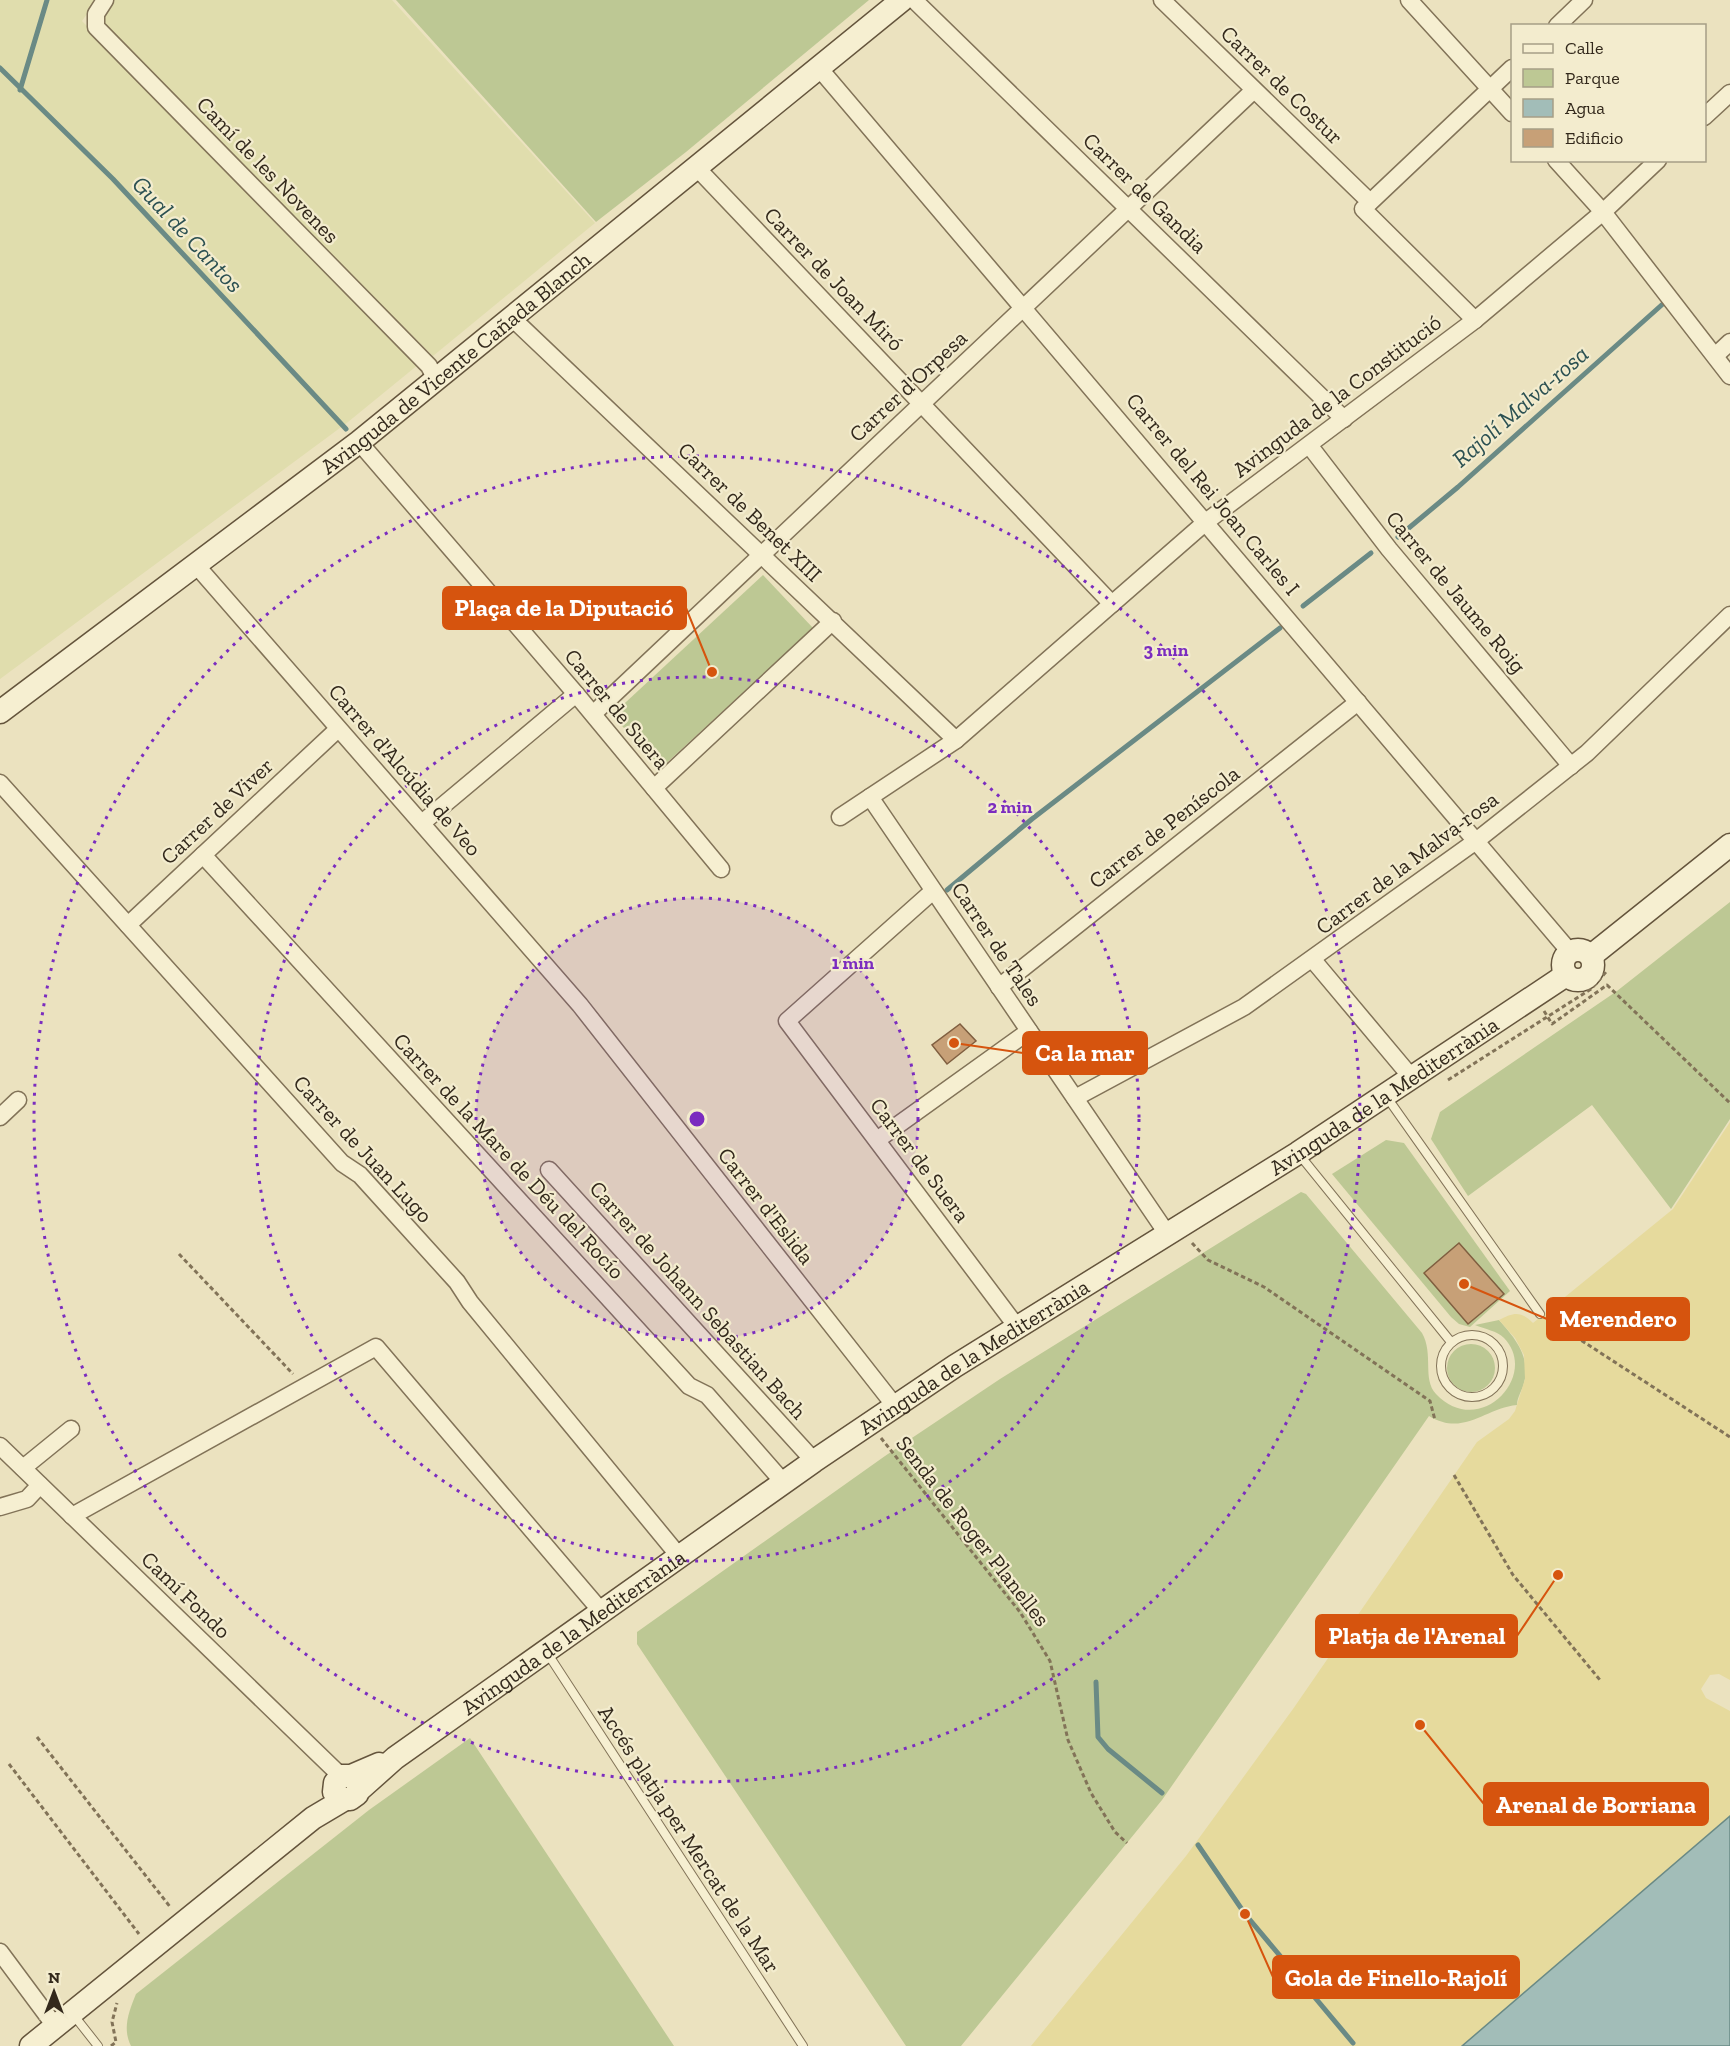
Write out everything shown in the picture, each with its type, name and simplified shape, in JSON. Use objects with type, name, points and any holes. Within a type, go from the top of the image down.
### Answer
[{"type":"street","name":"Camí de les Novenes","points":[[105,0],[96,14],[96,27],[432,373]]},
{"type":"street","name":"Avinguda de Vicente Cañada Blanch","points":[[0,712],[359,442],[432,373],[512,318],[902,0]]},
{"type":"street","name":"Carrer de Gandia","points":[[914,0],[1344,419]]},
{"type":"street","name":"Carrer de Costur","points":[[1162,0],[1254,90],[1476,320]]},
{"type":"street","points":[[1409,0],[1511,112]]},
{"type":"street","points":[[1559,24],[1584,0]]},
{"type":"street","name":"Carrer del Rei Joan Carles I","points":[[819,68],[1476,841],[1589,959]]},
{"type":"street","points":[[1366,206],[1511,69]]},
{"type":"street","name":"Carrer d'Orpesa","points":[[593,714],[1254,90]]},
{"type":"street","points":[[1706,115],[1730,93]]},
{"type":"street","points":[[1558,162],[1603,212],[1730,376]]},
{"type":"street","name":"Avinguda de la Constitució","points":[[840,817],[956,740],[1207,522],[1476,320],[1603,212],[1656,162]]},
{"type":"street","name":"Carrer de Joan Miró","points":[[697,168],[1112,604]]},
{"type":"street","name":"Carrer de Benet XIII","points":[[512,318],[956,740]]},
{"type":"street","points":[[1715,356],[1730,342]]},
{"type":"street","name":"Carrer de Suera","points":[[359,442],[593,714],[721,870]]},
{"type":"street","name":"Carrer de Jaume Roig","points":[[1309,445],[1389,549],[1571,766]]},
{"type":"street","name":"Carrer d'Alcúdia de Veo","points":[[196,565],[580,1005]]},
{"type":"street","name":"Carrer de la Malva-rosa","points":[[1075,1098],[1244,1007],[1313,960],[1476,841],[1571,766],[1730,615]]},
{"type":"street","points":[[654,788],[833,621]]},
{"type":"street","points":[[422,824],[576,694]]},
{"type":"street","name":"Carrer de Peníscola","points":[[999,987],[1358,702]]},
{"type":"street","name":"Carrer de Viver","points":[[128,925],[338,729]]},
{"type":"street","name":"Carrer de Juan Lugo","points":[[0,783],[342,1163],[360,1176],[457,1282],[470,1302],[679,1556]]},
{"type":"street","name":"Carrer de Tales","points":[[870,797],[1075,1098],[1178,1237]]},
{"type":"street","points":[[1589,959],[1730,845]]},
{"type":"street","name":"Carrer de la Mare de Déu del Rocío","points":[[203,855],[689,1386],[707,1395],[784,1483]]},
{"type":"street","name":"Carrer de Suera","points":[[933,891],[787,1021],[1017,1327]]},
{"type":"street","name":"Avinguda de la Mediterrània","points":[[31,2046],[313,1818],[346,1787],[395,1758],[895,1406],[1017,1327],[1178,1237],[1298,1153],[1566,975],[1574,980],[1588,977],[1594,965],[1589,959]]},
{"type":"street","points":[[1313,960],[1412,1078]]},
{"type":"street","name":"Carrer d'Eslida","points":[[580,1005],[895,1406]]},
{"type":"street","points":[[877,1140],[1029,1031]]},
{"type":"street","points":[[0,1117],[18,1100]]},
{"type":"street","name":"Carrer de Johann Sebastian Bach","points":[[549,1170],[814,1461]]},
{"type":"street","points":[[72,1516],[376,1347],[601,1611]]},
{"type":"street","points":[[23,1468],[71,1429]]},
{"type":"street","name":"Camí Fondo","points":[[0,1446],[346,1787]]},
{"type":"street","points":[[0,1507],[27,1499],[40,1485]]},
{"type":"street","points":[[0,1952],[63,2020]]},
{"type":"lane","points":[[1386,1095],[1540,1314]]},
{"type":"lane","points":[[1298,1153],[1451,1342]]},
{"type":"lane","points":[[1472,1335],[1492,1341],[1504,1360],[1504,1371],[1493,1390],[1473,1398],[1452,1391],[1441,1372],[1441,1361],[1451,1342],[1472,1335]]},
{"type":"lane","name":"Accés platja per Mercat de la Mar","points":[[546,1651],[803,2046]]},
{"type":"lane","points":[[63,2020],[98,2046]]},
{"type":"path","points":[[1448,1080],[1591,989],[1589,959]]},
{"type":"path","points":[[1536,997],[1552,1024],[1607,985],[1730,1103]]},
{"type":"path","points":[[1178,1237],[1208,1260],[1264,1287],[1430,1401],[1435,1420]]},
{"type":"path","points":[[179,1254],[305,1386]]},
{"type":"path","points":[[1540,1314],[1730,1437]]},
{"type":"path","name":"Senda de Roger Planelles","points":[[878,1435],[1020,1612],[1050,1660],[1068,1740],[1091,1793],[1115,1832],[1126,1843]]},
{"type":"path","points":[[1454,1475],[1513,1575],[1600,1680]]},
{"type":"path","points":[[37,1737],[183,1923]]},
{"type":"path","points":[[9,1764],[151,1949]]},
{"type":"path","points":[[111,2046],[116,2042],[113,2014],[121,1997]]},
{"type":"shaded area","points":[[0,0],[97,0],[82,21],[419,364],[348,422],[0,679]]},
{"type":"shaded area","points":[[112,0],[392,0],[595,223],[433,356],[111,36],[105,26],[105,14]]},
{"type":"green space","points":[[396,0],[869,0],[686,152],[596,222]]},
{"type":"green space","points":[[763,575],[813,628],[661,768],[612,715]]},
{"type":"green space","points":[[1730,902],[1730,1119],[1671,1209],[1592,1105],[1468,1196],[1431,1139],[1440,1112],[1617,991]]},
{"type":"green space","points":[[1386,1140],[1404,1143],[1510,1291],[1470,1327],[1459,1324],[1451,1317],[1332,1174]]},
{"type":"green space","points":[[1301,1192],[1306,1194],[1422,1333],[1427,1349],[1430,1381],[1436,1394],[1453,1406],[1470,1410],[1486,1406],[1500,1397],[1510,1384],[1515,1369],[1513,1353],[1504,1338],[1475,1325],[1499,1320],[1516,1341],[1525,1365],[1526,1374],[1517,1405],[1505,1407],[1464,1423],[1442,1422],[1429,1416],[1162,1800],[961,2046],[906,2046],[637,1644],[637,1632],[885,1456],[1000,1379]]},
{"type":"green space","points":[[1471,1344],[1488,1351],[1495,1368],[1488,1385],[1471,1392],[1454,1385],[1447,1368],[1454,1351]]},
{"type":"green space","points":[[470,1738],[674,2046],[131,2046],[127,2026],[136,1994],[369,1810]]},
{"type":"sand","points":[[1730,1122],[1730,1680],[1719,1674],[1710,1675],[1701,1689],[1706,1698],[1730,1711],[1730,1816],[1462,2046],[1031,2046],[1186,1856],[1293,1709],[1477,1442],[1509,1419],[1515,1411],[1525,1379],[1524,1355],[1515,1338],[1499,1320],[1517,1314],[1525,1316],[1533,1323],[1673,1209]]},
{"type":"water","points":[[1730,1816],[1730,2046],[1462,2046]]},
{"type":"building","points":[[960,1024],[976,1041],[947,1064],[932,1045]]},
{"type":"building","points":[[1459,1243],[1504,1294],[1468,1324],[1424,1273]]},
{"type":"waterway","points":[[20,90],[47,0]]},
{"type":"waterway","name":"Gual de Cantos","points":[[0,68],[113,179],[346,429]]},
{"type":"waterway","name":"Rajolí Malva-rosa","points":[[1398,537],[1458,487],[1665,302]]},
{"type":"waterway","name":"Rajolí Malva-rosa","points":[[1303,606],[1371,553]]},
{"type":"waterway","name":"Rajolí Malva-rosa","points":[[947,890],[1032,819],[1280,628]]},
{"type":"waterway","points":[[1096,1682],[1098,1737],[1108,1749],[1162,1793]]},
{"type":"waterway","points":[[1198,1845],[1245,1914],[1353,2043]]},
{"type":"place","name":"Plaça de la Diputació","points":[[712,672]]},
{"type":"place","name":"Ca la mar","points":[[954,1043]]},
{"type":"place","name":"Merendero","points":[[1464,1284]]},
{"type":"place","name":"Platja de l'Arenal","points":[[1558,1575]]},
{"type":"place","name":"Arenal de Borriana","points":[[1420,1725]]},
{"type":"place","name":"Gola de Finello-Rajolí","points":[[1245,1914]]}]
